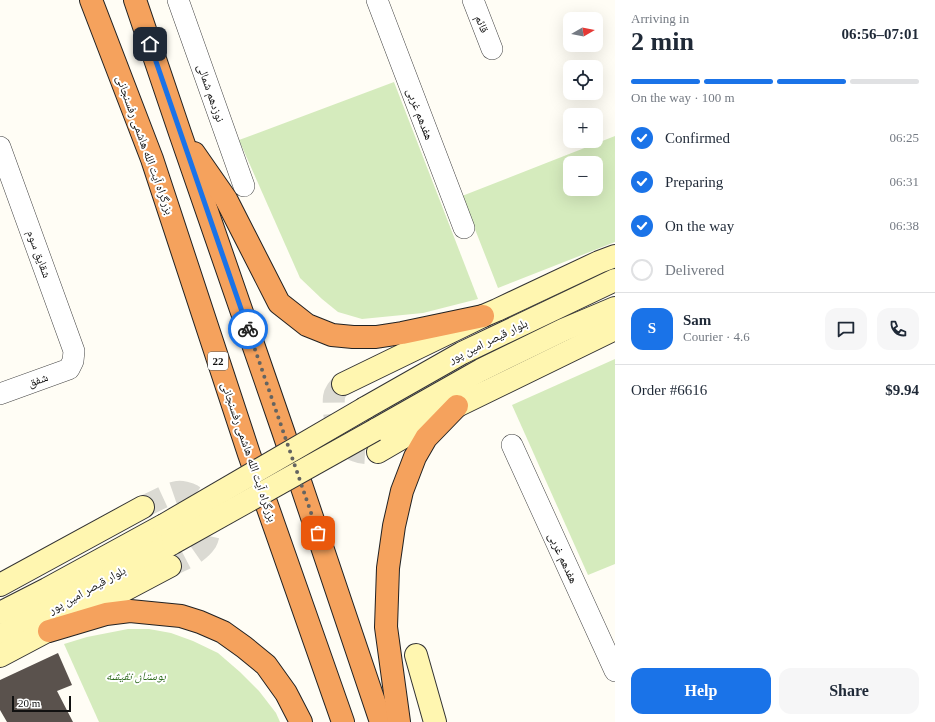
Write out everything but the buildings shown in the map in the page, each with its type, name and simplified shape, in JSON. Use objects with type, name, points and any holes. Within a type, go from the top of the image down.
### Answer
[{"type":"highway","name":"بزرگراه آیت الله هاشمی رفسنجانی","points":[[91,0],[152,159],[249,454],[343,722]]},
{"type":"highway","points":[[135,0],[284,431],[381,722]]},
{"type":"highway","points":[[180,133],[226,199],[279,303],[307,324],[332,335],[376,337],[402,334],[483,316]]},
{"type":"highway","points":[[399,722],[386,628],[388,568],[394,526],[402,491],[415,458],[426,438],[457,406]]},
{"type":"highway","points":[[48,631],[106,614],[130,610],[181,616],[200,622],[223,632],[266,665],[286,693],[301,722]]},
{"type":"main road","points":[[342,384],[483,316],[615,256]]},
{"type":"main road","name":"بلوار قیصر امین پور","points":[[0,636],[51,610],[365,408],[462,353],[615,280]]},
{"type":"main road","name":"بلوار قیصر امین پور","points":[[0,613],[47,589],[169,534],[375,430],[482,370],[563,330],[615,308]]},
{"type":"main road","points":[[378,452],[457,406],[615,329]]},
{"type":"main road","points":[[0,585],[143,507]]},
{"type":"main road","points":[[0,656],[170,566]]},
{"type":"main road","points":[[416,655],[435,722]]},
{"type":"street","name":"نوزدهم شمالی","points":[[178,0],[244,186]]},
{"type":"street","name":"هفدهم غربی","points":[[377,0],[464,228]]},
{"type":"street","name":"قائم","points":[[473,0],[492,49]]},
{"type":"street","name":"شقایق سوم","points":[[0,147],[74,351],[73,361]]},
{"type":"street","name":"شفق","points":[[0,394],[69,369],[73,361]]},
{"type":"street","name":"هفدهم غربی","points":[[512,445],[615,671]]},
{"type":"green space","points":[[394,82],[478,299],[423,313],[362,319],[338,312],[300,278],[239,140]]},
{"type":"green space","points":[[615,136],[615,242],[498,288],[462,196],[563,156],[563,196],[603,196],[603,156],[564,156],[584,148],[603,148],[603,141]]},
{"type":"green space","points":[[615,359],[615,564],[588,575],[512,405]]},
{"type":"green space","name":"بوستان نقیشه","points":[[128,629],[149,629],[171,633],[193,641],[218,653],[259,691],[276,713],[280,722],[99,722],[64,644],[87,637]]},
{"type":"tunnel","points":[[343,384],[337,389],[334,397],[334,416],[338,434],[353,450],[364,453],[378,452]]},
{"type":"tunnel","points":[[143,507],[170,494],[181,492],[192,495],[197,499],[207,516],[209,530],[206,542],[199,550],[170,566]]},
{"type":"way so far","points":[[248,329],[318,533]]},
{"type":"route","points":[[150,44],[248,329]]}]
